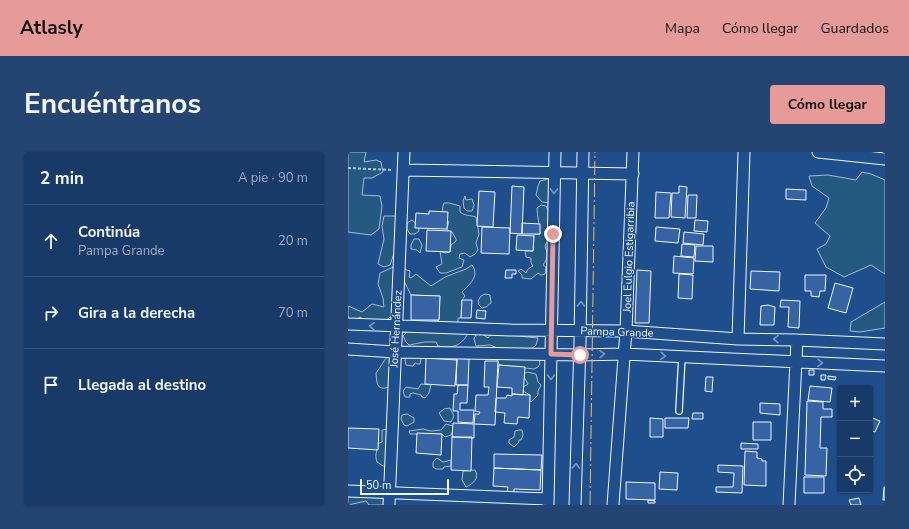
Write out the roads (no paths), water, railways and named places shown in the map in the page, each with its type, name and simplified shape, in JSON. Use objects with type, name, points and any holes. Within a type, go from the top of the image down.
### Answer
[{"type":"street","name":"José Hernández","points":[[389,505],[404,152]]},
{"type":"street","points":[[348,492],[548,502],[555,152]]},
{"type":"street","points":[[575,505],[580,355],[583,152]]},
{"type":"street","name":"Joel Eulgio Estigarribia","points":[[613,505],[626,331],[633,152]]},
{"type":"street","points":[[738,339],[744,152]]},
{"type":"street","points":[[818,152],[885,158]]},
{"type":"street","points":[[404,170],[554,174],[632,174]]},
{"type":"street","name":"Pampa Grande","points":[[348,324],[396,327],[552,331],[626,331],[738,339],[885,344]]},
{"type":"street","points":[[789,505],[796,340]]},
{"type":"street","name":"Pampa Grande","points":[[348,349],[396,352],[580,355],[624,354],[885,366]]},
{"type":"lane","points":[[679,411],[682,356]]}]
